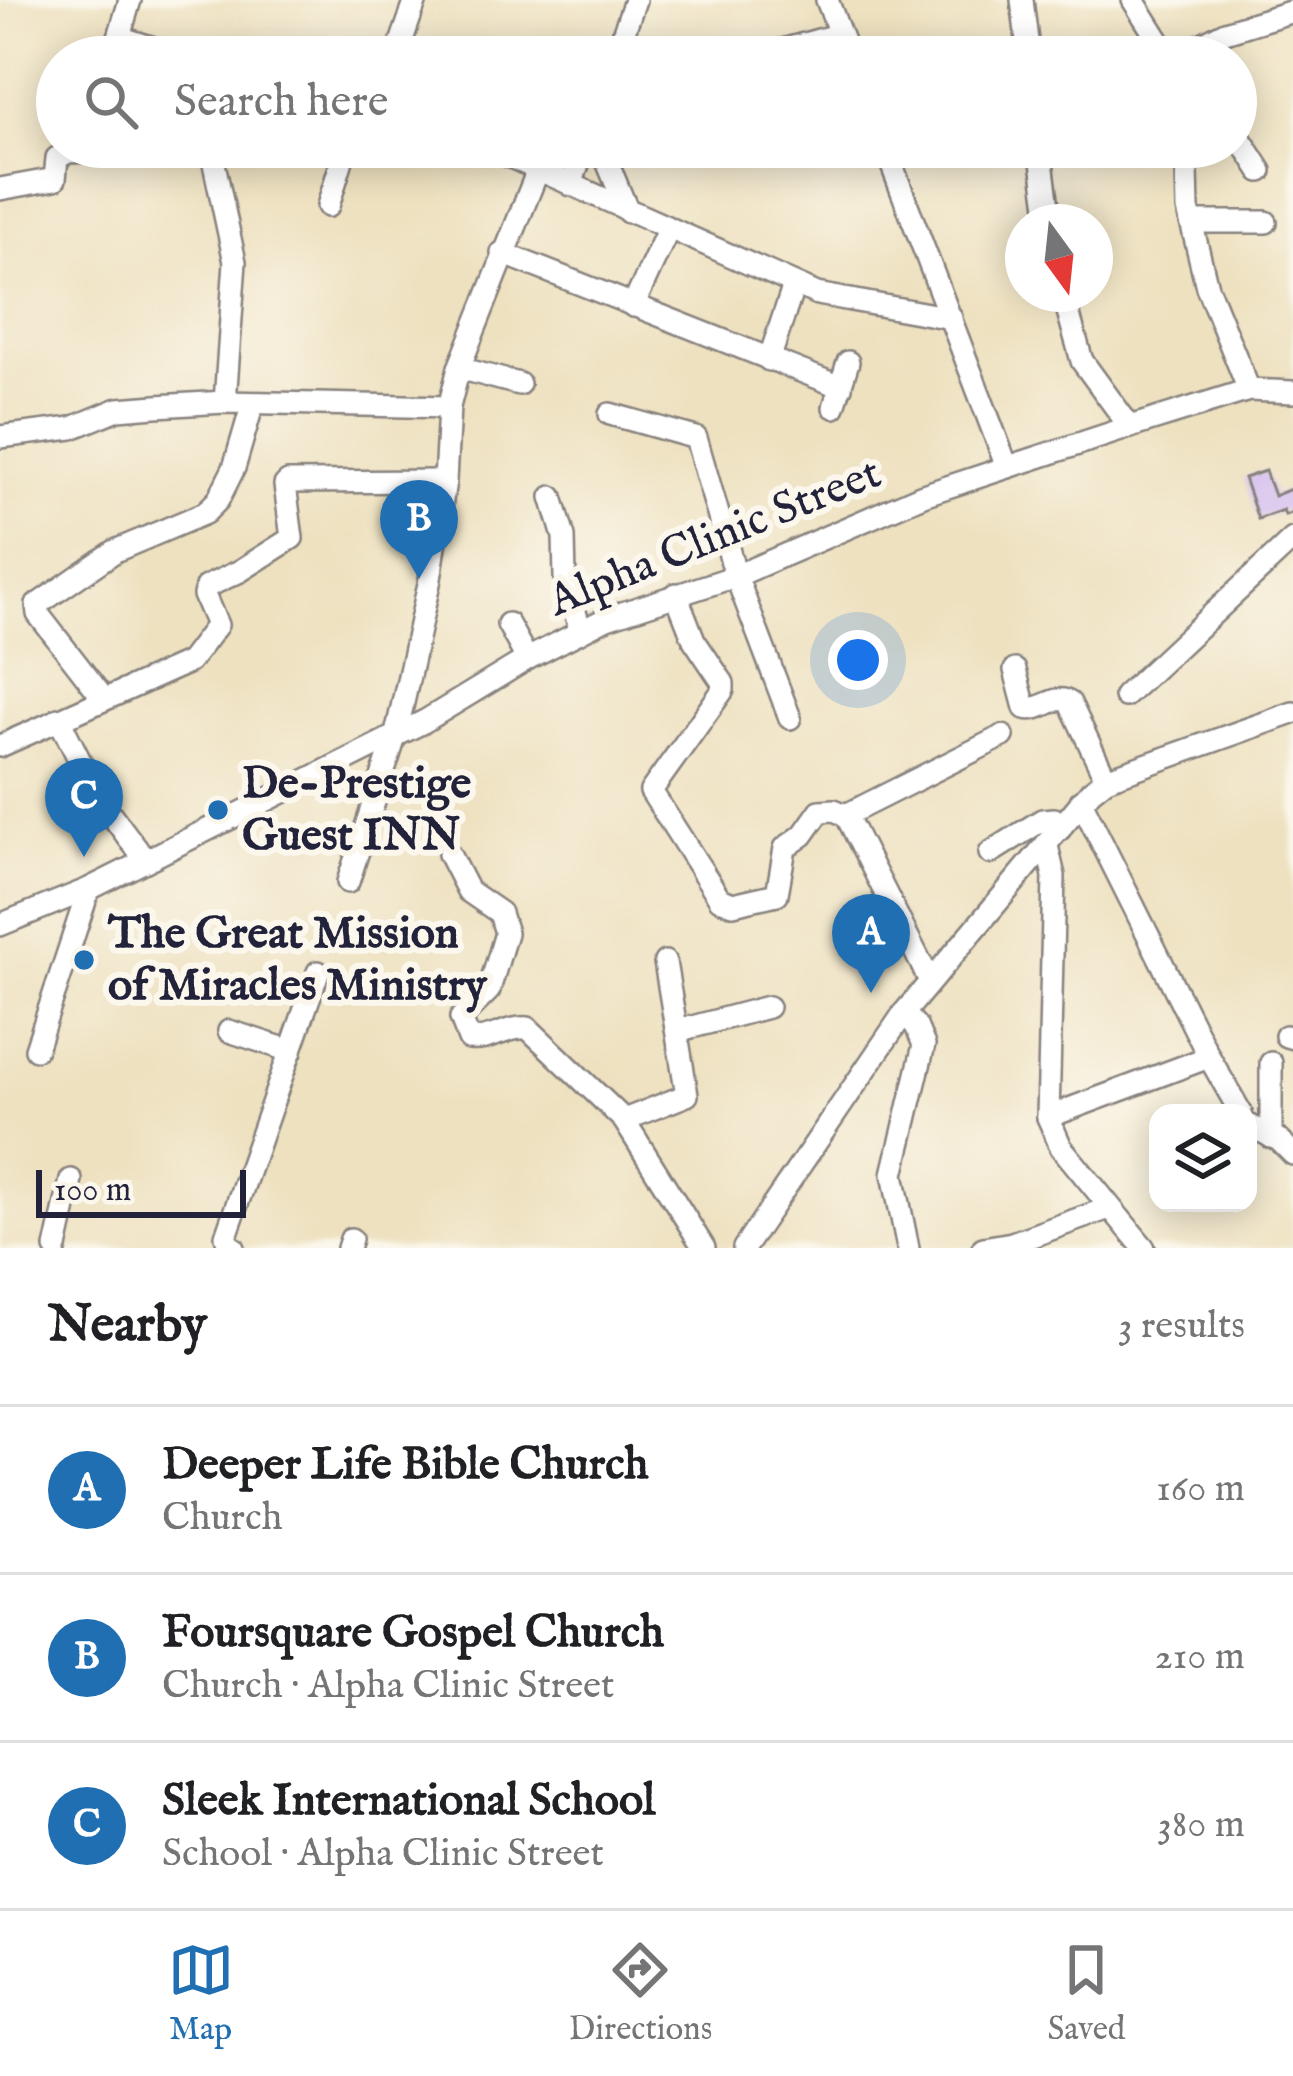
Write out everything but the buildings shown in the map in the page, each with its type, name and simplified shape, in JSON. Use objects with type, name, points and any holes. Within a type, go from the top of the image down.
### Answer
[{"type":"street","points":[[119,36],[130,0]]},
{"type":"street","points":[[403,36],[416,0]]},
{"type":"street","points":[[622,36],[634,0]]},
{"type":"street","points":[[827,0],[840,34],[833,36]]},
{"type":"street","points":[[1133,0],[1158,36]]},
{"type":"street","points":[[1024,1],[1027,36]]},
{"type":"street","points":[[1237,36],[1293,11]]},
{"type":"street","points":[[1257,166],[1261,172]]},
{"type":"street","points":[[0,189],[51,180],[58,168]]},
{"type":"street","points":[[215,168],[236,262],[225,402]]},
{"type":"street","points":[[328,206],[340,168]]},
{"type":"street","points":[[534,168],[794,285],[951,318]]},
{"type":"street","points":[[571,185],[577,168]]},
{"type":"street","points":[[610,168],[628,212]]},
{"type":"street","points":[[893,168],[1007,467]]},
{"type":"street","points":[[1043,168],[1048,204]]},
{"type":"street","points":[[1186,168],[1191,221],[1210,297],[1249,390]]},
{"type":"street","points":[[348,882],[396,734],[430,579],[445,482],[449,407],[459,368],[538,170]]},
{"type":"street","points":[[1191,221],[1266,222]]},
{"type":"street","points":[[633,306],[668,230]]},
{"type":"street","points":[[502,253],[769,360],[837,397],[848,362]]},
{"type":"street","points":[[769,360],[794,285]]},
{"type":"street","points":[[1068,312],[1082,361],[1130,427]]},
{"type":"street","points":[[459,368],[519,384]]},
{"type":"street","name":"Alpha Clinic Street","points":[[0,925],[89,890],[425,721],[580,629],[736,576],[923,495],[1007,467],[1249,390],[1293,392]]},
{"type":"street","points":[[0,437],[72,428],[118,409],[225,402],[449,407]]},
{"type":"street","points":[[104,699],[38,614],[37,605],[115,551],[205,513],[218,500],[235,468],[253,403]]},
{"type":"street","points":[[610,414],[696,438],[736,576],[790,718]]},
{"type":"street","points":[[0,746],[196,656],[218,625],[206,587],[292,538],[288,482],[445,482]]},
{"type":"street","points":[[553,497],[565,537],[565,578],[580,629]]},
{"type":"street","points":[[1125,696],[1293,539]]},
{"type":"street","points":[[676,594],[694,640],[723,690],[651,790],[720,899],[733,904],[777,894],[784,848],[802,835],[820,811],[834,810],[846,815],[930,981]]},
{"type":"street","points":[[508,624],[527,659]]},
{"type":"street","points":[[1015,670],[1025,708],[1037,709],[1057,700],[1070,703],[1106,779]]},
{"type":"street","points":[[744,1248],[904,1013],[1081,801],[1106,779],[1293,712]]},
{"type":"street","points":[[59,719],[98,796],[146,862]]},
{"type":"street","points":[[846,815],[1003,736]]},
{"type":"street","points":[[1081,801],[1236,1104]]},
{"type":"street","points":[[990,853],[1042,820],[1054,819],[1048,1117],[1060,1147],[1144,1248]]},
{"type":"street","points":[[449,854],[468,891],[500,913],[506,933],[489,990],[461,1018],[469,1039],[527,1028],[624,1120],[704,1248]]},
{"type":"street","points":[[36,1049],[89,890]]},
{"type":"street","points":[[624,1120],[687,1095],[665,962]]},
{"type":"street","points":[[235,1248],[226,1236],[318,972]]},
{"type":"street","points":[[677,1031],[768,1007]]},
{"type":"street","points":[[904,1013],[916,1025],[924,1045],[893,1174],[908,1248]]},
{"type":"street","points":[[229,1031],[291,1051]]},
{"type":"street","points":[[1048,1117],[1209,1058]]},
{"type":"street","points":[[1270,1063],[1271,1137]]},
{"type":"street","points":[[1257,1130],[1293,1154]]},
{"type":"street","points":[[56,1248],[71,1180]]},
{"type":"street","points":[[983,1248],[1012,1243],[1109,1208]]},
{"type":"place","name":"Foursquare Gospel Church","points":[[419,579]]},
{"type":"place","name":"De-Prestige Guest INN","points":[[218,810]]},
{"type":"place","name":"Sleek International School","points":[[84,857]]},
{"type":"place","name":"The Great Mission of Miracles Ministry","points":[[84,960]]},
{"type":"place","name":"Deeper Life Bible Church","points":[[871,993]]}]
